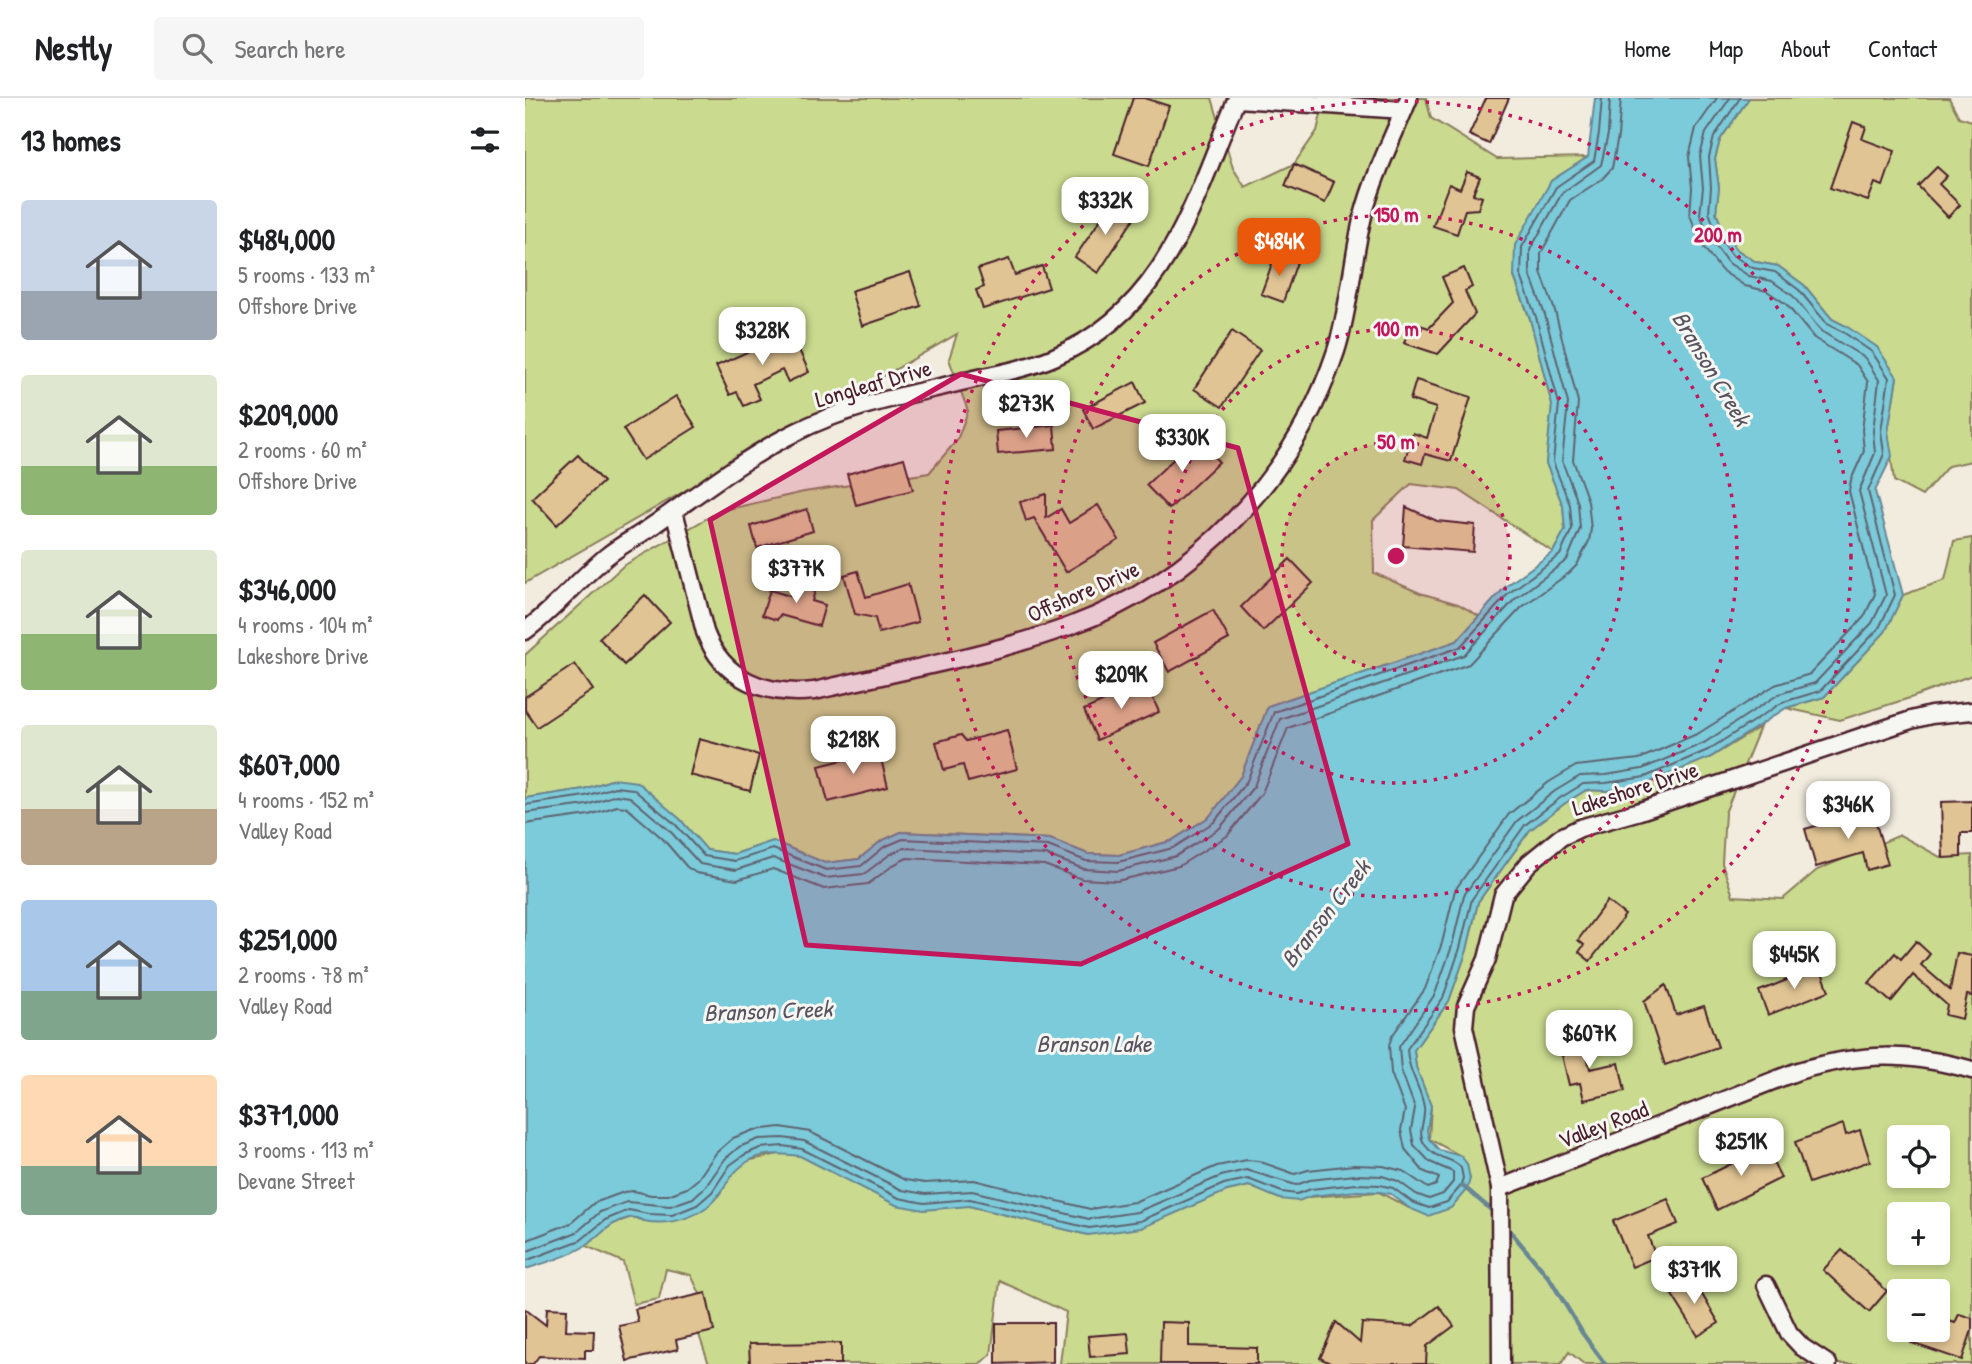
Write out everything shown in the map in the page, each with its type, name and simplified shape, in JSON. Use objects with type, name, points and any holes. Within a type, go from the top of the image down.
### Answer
[{"type":"street","points":[[1237,98],[1407,104]]},
{"type":"street","name":"Longleaf Drive","points":[[525,631],[607,555],[740,465],[793,433],[821,419],[851,409],[1037,363],[1075,346],[1101,330],[1147,288],[1165,262],[1180,235],[1237,98]]},
{"type":"street","name":"Offshore Drive","points":[[674,511],[705,632],[714,651],[744,680],[783,692],[814,691],[1033,639],[1073,625],[1147,589],[1182,566],[1229,526],[1276,470],[1308,417],[1322,389],[1339,340],[1363,218],[1372,188],[1407,104]]},
{"type":"street","name":"Lakeshore Drive","points":[[1500,1188],[1466,1040],[1464,1016],[1473,986],[1487,959],[1503,895],[1529,863],[1561,837],[1580,828],[1640,811],[1911,720],[1972,711]]},
{"type":"street","name":"Valley Road","points":[[1500,1188],[1798,1071],[1828,1062],[1890,1055],[1921,1058],[1972,1070]]},
{"type":"street","points":[[1500,1188],[1501,1364]]},
{"type":"street","points":[[1766,1285],[1789,1333],[1802,1347],[1828,1364]]},
{"type":"highlighted area","points":[[961,374],[1238,448],[1348,844],[1081,964],[806,945],[710,520]]},
{"type":"green space","points":[[525,98],[1212,98],[1233,168],[1245,187],[1294,164],[1317,131],[1325,98],[1426,98],[1431,118],[1497,159],[1588,157],[1551,181],[1514,277],[1530,319],[1552,405],[1546,463],[1563,506],[1565,530],[1553,552],[1459,490],[1411,484],[1373,520],[1374,573],[1420,593],[1458,604],[1479,616],[1457,641],[1268,706],[1241,776],[1209,817],[1171,841],[1119,855],[1088,854],[1050,839],[901,832],[881,841],[859,859],[825,863],[773,841],[735,854],[706,850],[680,819],[614,779],[584,789],[525,798],[525,655],[623,566],[720,511],[804,492],[929,473],[957,440],[968,411],[949,359],[957,334],[525,583]]},
{"type":"green space","points":[[1749,98],[1949,98],[1959,117],[1972,121],[1972,461],[1948,466],[1922,496],[1894,481],[1888,432],[1897,377],[1846,326],[1832,319],[1804,285],[1778,266],[1756,262],[1736,249],[1723,230],[1716,212],[1719,188],[1715,159],[1720,140]]},
{"type":"green space","points":[[1972,538],[1972,675],[1840,720],[1786,708],[1824,697],[1885,632],[1903,595],[1945,580],[1954,541]]},
{"type":"green space","points":[[1760,727],[1725,813],[1722,863],[1733,896],[1783,899],[1817,870],[1900,835],[1940,857],[1972,855],[1972,1364],[1584,1364],[1569,1352],[1561,1364],[1060,1364],[1066,1312],[1000,1281],[991,1355],[979,1364],[709,1364],[698,1332],[705,1304],[691,1275],[666,1269],[659,1299],[634,1304],[623,1262],[586,1246],[609,1225],[632,1217],[647,1221],[718,1196],[735,1171],[747,1161],[783,1153],[969,1206],[1088,1235],[1249,1186],[1280,1199],[1379,1192],[1409,1208],[1461,1156],[1429,1139],[1431,1106],[1416,1067],[1414,1050],[1449,1001],[1467,950],[1478,902],[1530,830],[1586,790],[1607,791],[1711,757]]},
{"type":"water","name":"Branson Lake","points":[[1595,98],[1749,98],[1720,140],[1715,159],[1719,188],[1716,212],[1723,230],[1736,249],[1756,262],[1778,266],[1804,285],[1832,319],[1877,347],[1897,377],[1888,432],[1892,456],[1875,491],[1903,595],[1885,632],[1824,697],[1786,708],[1711,757],[1646,784],[1607,791],[1586,790],[1530,830],[1478,902],[1467,950],[1449,1001],[1414,1050],[1416,1067],[1431,1106],[1427,1130],[1429,1139],[1439,1150],[1461,1156],[1467,1164],[1470,1179],[1467,1189],[1451,1208],[1428,1216],[1409,1208],[1391,1194],[1357,1191],[1312,1196],[1298,1201],[1280,1199],[1249,1186],[1227,1191],[1141,1228],[1088,1235],[969,1206],[924,1210],[896,1205],[800,1156],[777,1154],[758,1157],[741,1166],[712,1202],[695,1214],[666,1222],[644,1221],[633,1217],[622,1220],[578,1250],[525,1269],[525,798],[584,789],[614,779],[637,782],[680,819],[707,850],[735,854],[773,841],[825,863],[859,859],[881,841],[901,832],[1050,839],[1088,854],[1119,855],[1171,841],[1209,817],[1241,776],[1268,706],[1457,641],[1505,587],[1553,552],[1565,530],[1563,506],[1546,463],[1552,405],[1530,319],[1514,276],[1515,245],[1551,181],[1588,157]]},
{"type":"building","points":[[1133,98],[1144,98],[1169,106],[1149,166],[1114,154]]},
{"type":"building","points":[[1486,98],[1509,98],[1489,144],[1469,135]]},
{"type":"building","points":[[1853,122],[1866,127],[1862,139],[1895,151],[1883,186],[1875,183],[1868,201],[1830,188]]},
{"type":"building","points":[[1294,164],[1334,182],[1325,203],[1285,186]]},
{"type":"building","points":[[1937,167],[1947,176],[1939,184],[1960,205],[1948,217],[1918,186]]},
{"type":"building","points":[[1467,172],[1480,177],[1473,194],[1482,197],[1478,209],[1465,210],[1457,234],[1433,226],[1449,184],[1460,189]]},
{"type":"building","points":[[1113,201],[1135,217],[1098,273],[1075,257]]},
{"type":"building","points":[[1276,253],[1297,262],[1283,302],[1261,294]]},
{"type":"building","points":[[1009,259],[1015,275],[1042,266],[1049,288],[983,309],[976,290],[984,287],[978,269]]},
{"type":"building","points":[[1464,268],[1472,287],[1465,291],[1475,314],[1438,354],[1404,343],[1411,322],[1429,328],[1453,303],[1442,277]]},
{"type":"building","points":[[910,272],[921,306],[862,326],[851,291]]},
{"type":"building","points":[[1232,331],[1260,350],[1222,407],[1194,389]]},
{"type":"building","points":[[791,332],[809,372],[788,382],[782,370],[753,384],[760,399],[744,406],[737,392],[730,395],[716,366]]},
{"type":"building","points":[[1416,380],[1471,397],[1451,461],[1425,454],[1422,464],[1405,459],[1413,433],[1427,438],[1436,408],[1410,400]]},
{"type":"building","points":[[1135,382],[1145,403],[1093,429],[1083,409]]},
{"type":"building","points":[[676,396],[696,427],[643,460],[623,429]]},
{"type":"building","points":[[1054,425],[1056,449],[998,454],[996,431]]},
{"type":"building","points":[[1196,438],[1219,462],[1169,509],[1146,485]]},
{"type":"building","points":[[578,455],[603,482],[557,525],[532,498]]},
{"type":"building","points":[[904,458],[913,490],[856,505],[847,474]]},
{"type":"building","points":[[1046,494],[1046,518],[1061,509],[1069,523],[1098,505],[1119,540],[1066,572],[1034,518],[1026,521],[1020,502]]},
{"type":"building","points":[[1406,507],[1437,521],[1475,525],[1473,552],[1403,546]]},
{"type":"building","points":[[807,509],[813,531],[757,548],[751,526]]},
{"type":"building","points":[[1290,559],[1313,583],[1263,631],[1241,607]]},
{"type":"building","points":[[858,571],[866,597],[908,584],[918,622],[879,633],[875,618],[855,614],[844,575]]},
{"type":"building","points":[[799,579],[817,585],[812,601],[825,605],[819,626],[780,615],[777,620],[762,615],[770,590],[793,597]]},
{"type":"building","points":[[645,595],[670,622],[624,665],[599,638]]},
{"type":"building","points":[[1213,610],[1229,639],[1169,672],[1153,643]]},
{"type":"building","points":[[575,664],[593,690],[537,727],[525,710],[525,697]]},
{"type":"building","points":[[1146,682],[1159,712],[1097,740],[1084,710]]},
{"type":"building","points":[[1007,730],[1017,769],[968,782],[963,765],[944,770],[936,742],[961,735],[966,741]]},
{"type":"building","points":[[699,739],[759,755],[750,791],[690,775]]},
{"type":"building","points":[[879,751],[888,787],[828,802],[819,766]]},
{"type":"building","points":[[1972,801],[1972,833],[1961,833],[1961,857],[1943,858],[1941,802]]},
{"type":"building","points":[[1872,810],[1888,864],[1867,870],[1863,853],[1816,867],[1805,829]]},
{"type":"building","points":[[1607,901],[1625,915],[1590,961],[1579,952],[1584,945],[1578,940]]},
{"type":"building","points":[[1916,941],[1930,954],[1921,965],[1950,990],[1957,953],[1972,956],[1972,996],[1967,995],[1962,1019],[1945,1015],[1947,1005],[1913,975],[1891,1002],[1869,983],[1895,953],[1901,959]]},
{"type":"building","points":[[1820,967],[1829,991],[1768,1015],[1759,991]]},
{"type":"building","points":[[1666,985],[1676,1015],[1704,1006],[1718,1047],[1665,1065],[1644,1001]]},
{"type":"building","points":[[1582,1033],[1590,1069],[1619,1063],[1625,1091],[1584,1100],[1580,1083],[1569,1085],[1558,1038]]},
{"type":"building","points":[[1843,1124],[1846,1135],[1860,1130],[1870,1161],[1809,1183],[1795,1142]]},
{"type":"building","points":[[1766,1147],[1781,1178],[1717,1210],[1702,1178]]},
{"type":"building","points":[[1668,1199],[1678,1224],[1648,1236],[1656,1257],[1632,1267],[1613,1221]]},
{"type":"building","points":[[1842,1250],[1887,1291],[1869,1312],[1823,1270]]},
{"type":"building","points":[[1691,1276],[1719,1323],[1698,1336],[1669,1290]]},
{"type":"building","points":[[706,1293],[714,1331],[676,1340],[678,1349],[627,1361],[619,1326],[638,1322],[635,1309]]},
{"type":"building","points":[[1439,1306],[1454,1326],[1427,1346],[1426,1364],[1332,1364],[1320,1358],[1336,1322],[1360,1343],[1362,1323],[1412,1326]]},
{"type":"building","points":[[547,1308],[567,1309],[566,1330],[594,1331],[593,1350],[585,1350],[585,1358],[539,1356],[533,1364],[525,1364],[525,1309],[546,1325]]},
{"type":"building","points":[[1959,1314],[1972,1318],[1972,1330],[1962,1360],[1911,1343],[1950,1342],[1950,1321],[1955,1323]]},
{"type":"building","points":[[1161,1322],[1189,1323],[1189,1346],[1257,1348],[1257,1364],[1160,1364]]},
{"type":"building","points":[[996,1323],[1053,1323],[1053,1362],[996,1364]]},
{"type":"building","points":[[1128,1333],[1130,1354],[1090,1357],[1088,1336]]},
{"type":"building","points":[[841,1343],[841,1364],[750,1364],[749,1344]]},
{"type":"waterway","points":[[1463,1186],[1496,1214]]},
{"type":"waterway","points":[[1506,1226],[1550,1279],[1583,1334],[1605,1364]]},
{"type":"water label","name":"Branson Creek","points":[[1712,368]]},
{"type":"water label","name":"Branson Creek","points":[[1325,913]]},
{"type":"water label","name":"Branson Creek","points":[[768,1010]]}]
